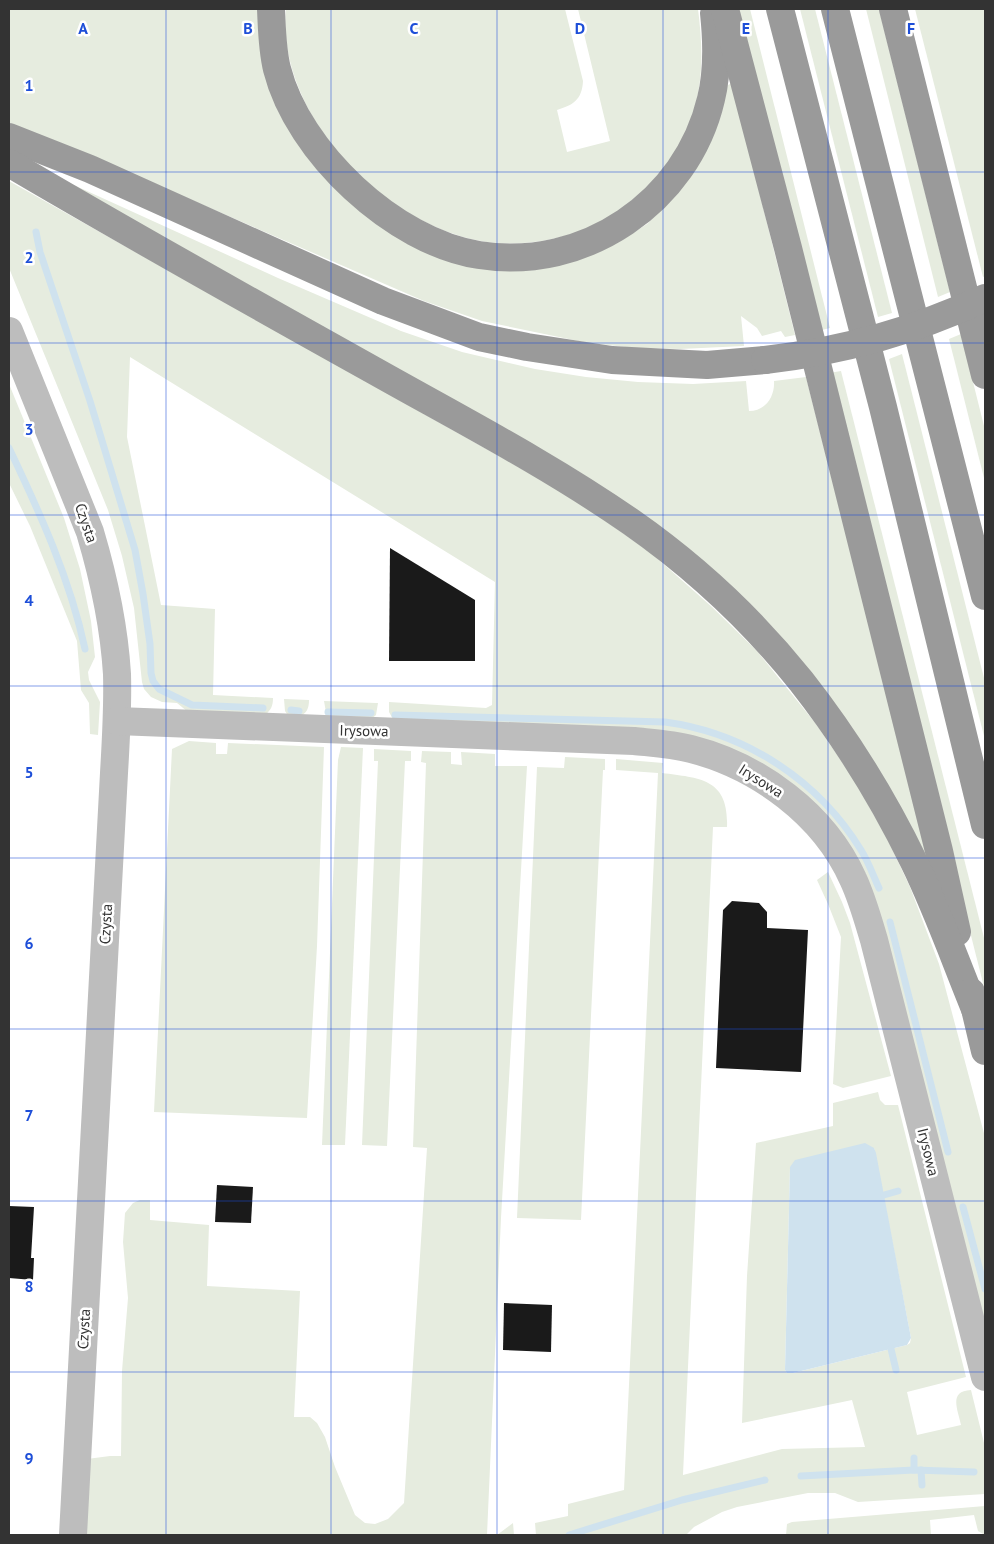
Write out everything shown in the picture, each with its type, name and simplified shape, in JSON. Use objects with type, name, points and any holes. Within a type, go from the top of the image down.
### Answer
[{"type":"highway","points":[[271,9],[272,39],[277,69],[290,103],[314,143],[341,176],[384,212],[406,227],[432,240],[473,254],[507,257],[559,252],[587,243],[616,230],[669,183],[685,161],[701,130],[711,99],[716,63],[713,9]]},
{"type":"highway","points":[[724,9],[831,416],[939,851],[985,1051]]},
{"type":"highway","points":[[780,9],[883,407],[985,825]]},
{"type":"highway","points":[[835,9],[985,596]]},
{"type":"highway","points":[[893,9],[985,375]]},
{"type":"highway","points":[[9,137],[90,168],[383,301],[479,337],[535,348],[612,360],[707,365],[802,356],[890,336],[934,321],[985,298]]},
{"type":"highway","points":[[9,162],[264,310],[552,471],[635,525],[691,569],[724,599],[778,654],[849,746],[914,862],[975,1009]]},
{"type":"street","name":"Czysta","points":[[9,331],[81,508],[100,565],[109,604],[117,675],[117,721],[73,1535]]},
{"type":"street","name":"Irysowa","points":[[117,721],[634,741],[691,749],[730,762],[771,785],[817,825],[844,862],[859,892],[874,940],[985,1377]]},
{"type":"shaded area","points":[[9,9],[258,9],[270,86],[416,246],[593,254],[622,240],[647,224],[694,172],[710,141],[726,86],[732,83],[795,335],[785,337],[781,331],[762,336],[757,328],[741,316],[744,346],[680,349],[636,348],[588,343],[482,321],[424,301],[76,150],[9,123]]},
{"type":"shaded area","points":[[286,9],[565,9],[583,81],[581,93],[576,101],[557,110],[567,152],[610,141],[578,9],[698,9],[701,58],[698,94],[690,123],[663,168],[639,194],[602,222],[569,235],[540,241],[510,244],[481,241],[444,230],[407,212],[373,187],[343,158],[317,124],[298,87],[287,48]]},
{"type":"shaded area","points":[[737,9],[750,9],[830,328],[818,331]]},
{"type":"shaded area","points":[[800,9],[815,9],[892,313],[878,317]]},
{"type":"shaded area","points":[[866,9],[879,9],[950,292],[938,297]]},
{"type":"shaded area","points":[[915,9],[985,9],[985,276],[983,277]]},
{"type":"shaded area","points":[[9,181],[545,482],[593,512],[651,553],[712,607],[757,651],[816,724],[853,778],[886,836],[910,887],[939,964],[985,1137],[985,1331],[882,924],[768,769],[394,721],[389,712],[389,702],[486,708],[492,705],[495,582],[130,357],[127,437],[161,605],[215,609],[213,695],[273,698],[273,701],[271,708],[265,715],[188,712],[177,703],[162,702],[151,697],[144,689],[134,608],[122,556],[108,510],[9,268]]},
{"type":"shaded area","points":[[65,181],[278,278],[401,331],[462,352],[535,369],[586,377],[638,382],[693,384],[746,381],[749,411],[760,408],[768,402],[773,392],[774,381],[806,377],[928,856],[922,858],[725,586]]},
{"type":"shaded area","points":[[961,334],[985,430],[985,482],[949,339]]},
{"type":"shaded area","points":[[902,354],[985,682],[985,740],[889,359]]},
{"type":"shaded area","points":[[841,371],[985,942],[985,991],[829,373]]},
{"type":"shaded area","points":[[9,384],[64,518],[80,569],[91,621],[95,657],[88,672],[89,680],[100,702],[98,735],[90,734],[89,703],[81,690],[77,641],[30,526],[9,483]]},
{"type":"shaded area","points":[[284,699],[309,700],[308,709],[304,714],[289,717],[285,711]]},
{"type":"shaded area","points":[[324,701],[378,703],[376,715],[370,720],[327,718]]},
{"type":"shaded area","points":[[189,741],[216,743],[216,754],[227,754],[228,743],[324,747],[317,946],[307,1118],[154,1112],[172,749]]},
{"type":"shaded area","points":[[341,747],[363,748],[345,1145],[322,1145],[338,760]]},
{"type":"shaded area","points":[[374,749],[411,751],[411,761],[405,761],[387,1146],[362,1145],[378,761],[374,761]]},
{"type":"shaded area","points":[[422,751],[451,752],[451,764],[462,765],[461,752],[495,754],[495,766],[527,766],[501,1218],[487,1535],[83,1535],[87,1459],[121,1456],[122,1371],[128,1298],[123,1242],[125,1213],[133,1203],[140,1200],[150,1200],[150,1220],[209,1225],[207,1286],[300,1291],[294,1417],[310,1417],[317,1423],[325,1437],[355,1515],[365,1523],[375,1524],[388,1519],[404,1503],[427,1148],[413,1147],[426,763],[421,762]]},
{"type":"shaded area","points":[[565,757],[605,759],[581,1220],[517,1218],[537,767],[564,768]]},
{"type":"shaded area","points":[[616,759],[663,763],[662,773],[700,780],[718,790],[726,811],[727,827],[713,827],[683,1475],[782,1449],[865,1447],[852,1400],[742,1423],[747,1276],[756,1143],[833,1126],[833,1103],[878,1092],[880,1100],[885,1105],[898,1105],[966,1377],[907,1392],[917,1435],[961,1425],[956,1402],[957,1398],[964,1391],[971,1390],[985,1447],[985,1494],[858,1502],[835,1493],[808,1493],[737,1507],[722,1512],[694,1527],[686,1535],[536,1535],[535,1523],[568,1516],[568,1504],[624,1490],[658,773],[616,770]],"holes":[[[874,1148],[911,1338],[910,1343],[907,1345],[787,1373],[785,1370],[790,1167]]]},
{"type":"shaded area","points":[[828,872],[850,923],[891,1076],[843,1088],[833,1084],[841,937],[817,880]]},
{"type":"shaded area","points":[[985,1506],[985,1535],[978,1531],[974,1515],[930,1520],[931,1535],[786,1535],[787,1524],[792,1522]]},
{"type":"shaded area","points":[[513,1523],[514,1535],[497,1535]]},
{"type":"water","points":[[865,1143],[874,1148],[876,1153],[911,1338],[907,1345],[787,1373],[785,1370],[790,1167],[795,1160]]},
{"type":"building","points":[[390,548],[475,600],[475,661],[389,661]]},
{"type":"building","points":[[732,901],[759,903],[767,912],[767,928],[808,930],[801,1072],[716,1068],[723,910]]},
{"type":"building","points":[[217,1185],[253,1187],[251,1223],[215,1222]]},
{"type":"building","points":[[9,1206],[34,1207],[31,1258],[34,1258],[33,1280],[9,1278]]},
{"type":"building","points":[[504,1303],[552,1305],[551,1352],[503,1350]]},
{"type":"waterway","points":[[36,232],[40,252],[90,401],[135,550],[150,644],[153,681],[159,689],[192,705],[263,708]]},
{"type":"waterway","points":[[9,448],[43,522],[63,572],[85,649]]},
{"type":"waterway","points":[[291,710],[299,711]]},
{"type":"waterway","points":[[328,712],[371,713]]},
{"type":"waterway","points":[[395,715],[665,722],[695,728],[724,737],[751,749],[777,764],[824,802],[844,825],[861,850],[879,888]]},
{"type":"waterway","points":[[890,922],[948,1152]]},
{"type":"waterway","points":[[884,1195],[898,1191]]},
{"type":"waterway","points":[[963,1207],[985,1289]]},
{"type":"waterway","points":[[891,1349],[896,1370]]},
{"type":"waterway","points":[[914,1458],[914,1470]]},
{"type":"waterway","points":[[801,1476],[914,1470],[974,1472]]},
{"type":"waterway","points":[[921,1470],[922,1485]]},
{"type":"waterway","points":[[569,1535],[682,1500],[765,1480]]}]
